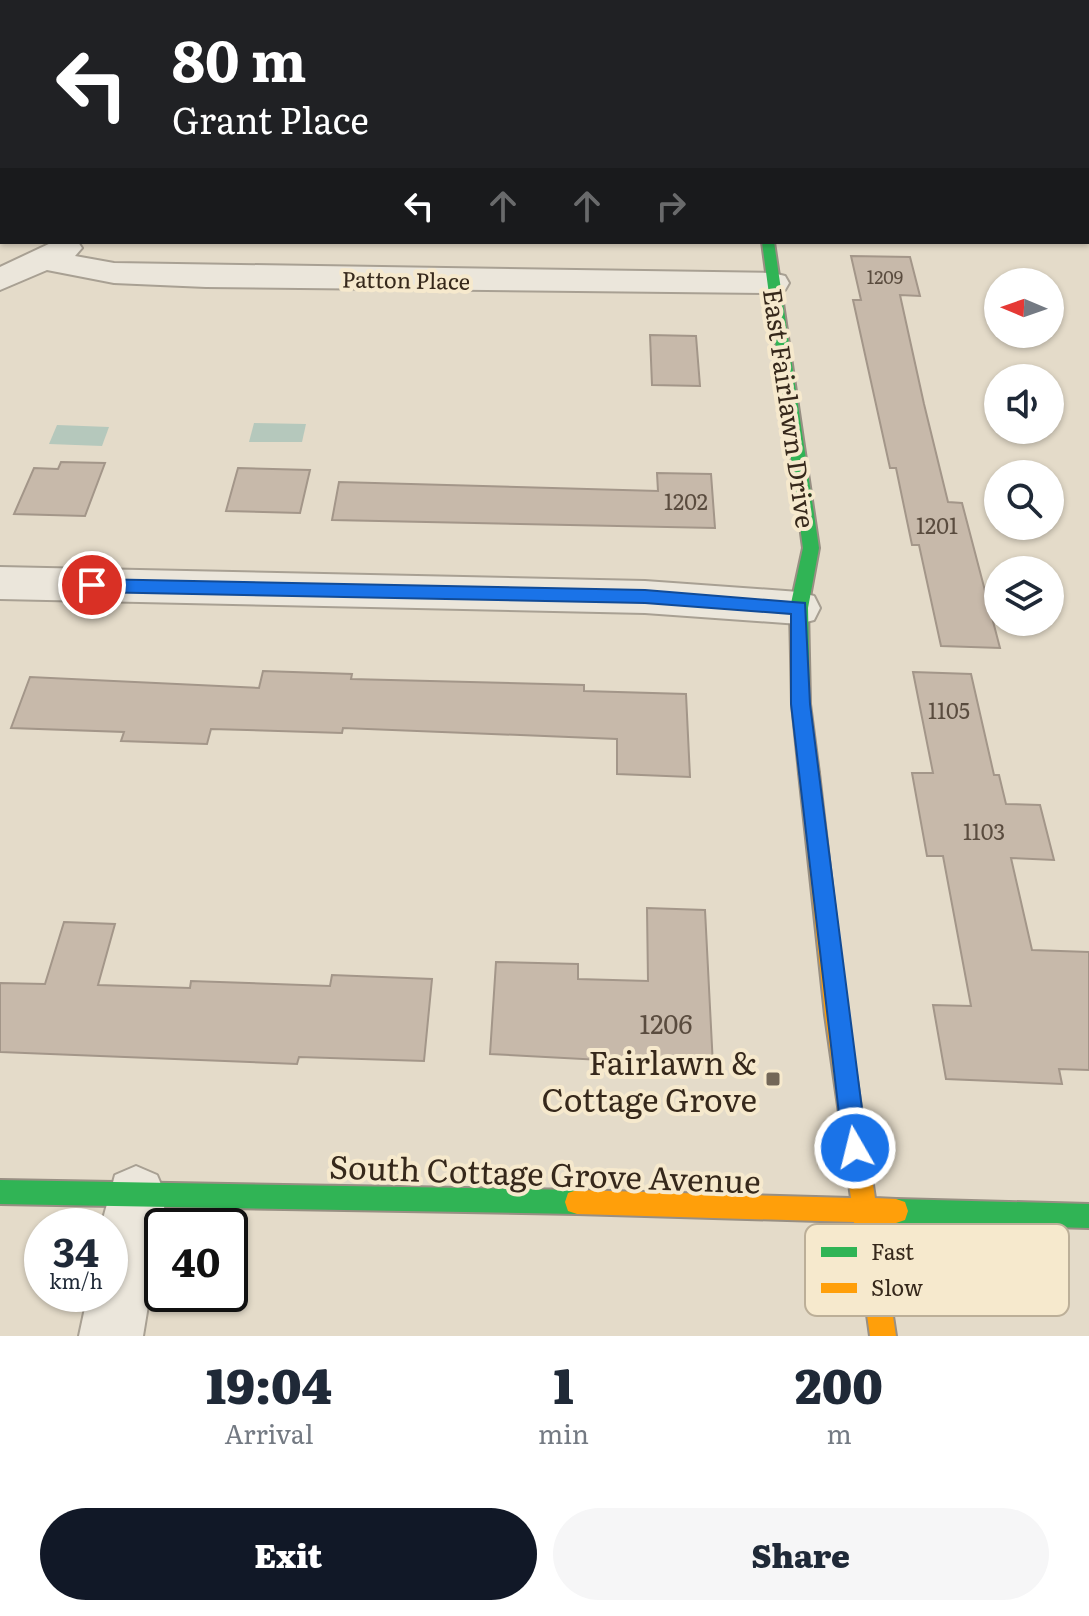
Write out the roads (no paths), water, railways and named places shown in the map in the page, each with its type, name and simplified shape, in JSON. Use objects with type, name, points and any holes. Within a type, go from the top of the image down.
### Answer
[{"type":"street","points":[[0,280],[74,244]]},
{"type":"street","name":"East Fairlawn Drive","points":[[768,244],[811,548],[799,608],[801,704],[836,1015],[866,1224]]},
{"type":"street","name":"Patton Place","points":[[41,259],[114,273],[206,277],[773,283]]},
{"type":"street","points":[[0,583],[645,597],[799,608]]},
{"type":"street","name":"South Cottage Grove Avenue","points":[[0,1192],[336,1196],[1089,1216]]},
{"type":"street","points":[[111,1336],[136,1196]]},
{"type":"street","name":"East Fairlawn Drive","points":[[880,1316],[883,1336]]},
{"type":"place","name":"Fairlawn & Cottage Grove","points":[[773,1079]]}]
